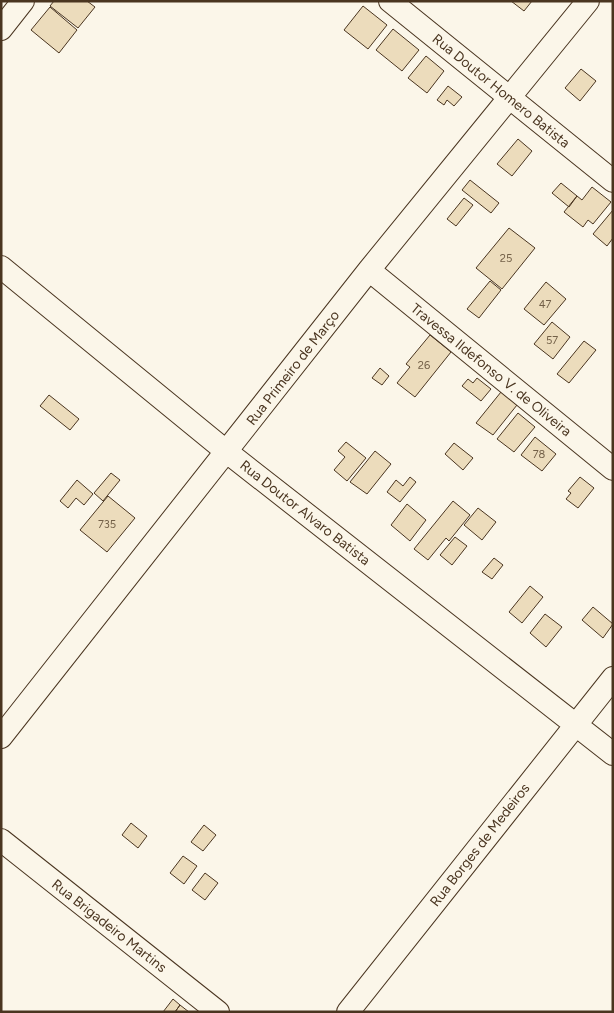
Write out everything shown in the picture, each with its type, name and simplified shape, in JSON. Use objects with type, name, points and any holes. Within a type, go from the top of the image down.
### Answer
[{"type":"street","points":[[1,29],[23,1]]},
{"type":"street","name":"Rua Doutor Homero Batista","points":[[390,1],[613,181]]},
{"type":"street","name":"Rua Primeiro de Março","points":[[1,737],[369,270],[511,98],[588,1]]},
{"type":"street","name":"Rua Doutor Alvaro Batista","points":[[1,267],[227,452],[613,754]]},
{"type":"street","name":"Travessa Ildefonso V. de Oliveira","points":[[369,270],[613,469]]},
{"type":"street","name":"Rua Borges de Medeiros","points":[[348,1012],[613,678]]},
{"type":"street","name":"Rua Brigadeiro Martins","points":[[1,840],[218,1012]]},
{"type":"building","points":[[54,1],[87,1],[95,7],[78,28],[50,6]]},
{"type":"building","points":[[511,1],[532,1],[524,11]]},
{"type":"building","points":[[363,6],[387,25],[368,49],[344,30]]},
{"type":"building","points":[[50,7],[77,30],[59,53],[31,30]]},
{"type":"building","points":[[393,29],[419,50],[402,71],[376,50]]},
{"type":"building","points":[[426,56],[444,71],[427,93],[408,78]]},
{"type":"building","points":[[581,69],[596,81],[580,101],[565,88]]},
{"type":"building","points":[[448,86],[462,97],[454,106],[447,100],[444,105],[437,100]]},
{"type":"building","points":[[518,139],[532,151],[512,176],[497,164]]},
{"type":"building","points":[[470,180],[499,203],[491,213],[462,190]]},
{"type":"building","points":[[561,183],[577,196],[569,207],[552,193]]},
{"type":"building","points":[[592,187],[611,202],[593,224],[588,220],[583,227],[564,212],[577,196],[582,200]]},
{"type":"building","points":[[464,198],[473,205],[456,226],[447,219]]},
{"type":"building","points":[[613,210],[613,238],[607,246],[593,234]]},
{"type":"building","points":[[509,228],[535,248],[502,289],[476,268]]},
{"type":"building","points":[[490,281],[501,290],[479,318],[467,309]]},
{"type":"building","points":[[546,282],[566,299],[544,325],[524,309]]},
{"type":"building","points":[[552,322],[570,337],[553,359],[534,344]]},
{"type":"building","points":[[430,335],[451,352],[415,397],[397,383],[410,367],[406,364]]},
{"type":"building","points":[[584,341],[596,350],[569,383],[557,374]]},
{"type":"building","points":[[380,368],[389,376],[382,385],[372,378]]},
{"type":"building","points":[[477,378],[491,389],[481,401],[462,386],[468,379],[473,383]]},
{"type":"building","points":[[501,392],[517,405],[493,435],[476,423]]},
{"type":"building","points":[[49,395],[79,419],[70,430],[40,406]]},
{"type":"building","points":[[518,413],[535,427],[514,452],[497,439]]},
{"type":"building","points":[[535,437],[556,454],[542,471],[521,455]]},
{"type":"building","points":[[346,442],[366,458],[347,481],[334,470],[345,457],[338,451]]},
{"type":"building","points":[[454,443],[473,458],[463,470],[445,454]]},
{"type":"building","points":[[375,451],[391,464],[367,494],[350,482]]},
{"type":"building","points":[[111,473],[120,480],[103,501],[94,493]]},
{"type":"building","points":[[410,477],[416,482],[400,502],[387,492],[396,480],[403,486]]},
{"type":"building","points":[[580,477],[594,488],[578,508],[566,499],[571,493],[568,491]]},
{"type":"building","points":[[77,480],[93,494],[84,505],[76,498],[68,508],[60,501]]},
{"type":"building","points":[[108,496],[135,518],[107,552],[80,530]]},
{"type":"building","points":[[453,501],[470,515],[449,541],[446,538],[428,560],[414,549]]},
{"type":"building","points":[[407,504],[426,520],[410,541],[391,525]]},
{"type":"building","points":[[478,508],[496,522],[482,540],[464,525]]},
{"type":"building","points":[[455,537],[467,546],[452,565],[440,555]]},
{"type":"building","points":[[494,558],[503,565],[492,579],[482,572]]},
{"type":"building","points":[[530,586],[543,597],[522,623],[509,612]]},
{"type":"building","points":[[593,607],[613,624],[603,638],[582,620]]},
{"type":"building","points":[[545,614],[562,627],[546,647],[530,633]]},
{"type":"building","points":[[131,823],[147,836],[138,848],[122,835]]},
{"type":"building","points":[[204,825],[216,835],[203,851],[191,842]]},
{"type":"building","points":[[183,856],[197,866],[184,884],[170,873]]},
{"type":"building","points":[[205,873],[218,883],[205,900],[192,890]]},
{"type":"building","points":[[173,999],[180,1005],[175,1012],[163,1012]]},
{"type":"building","points":[[180,1005],[189,1012],[175,1012]]}]
